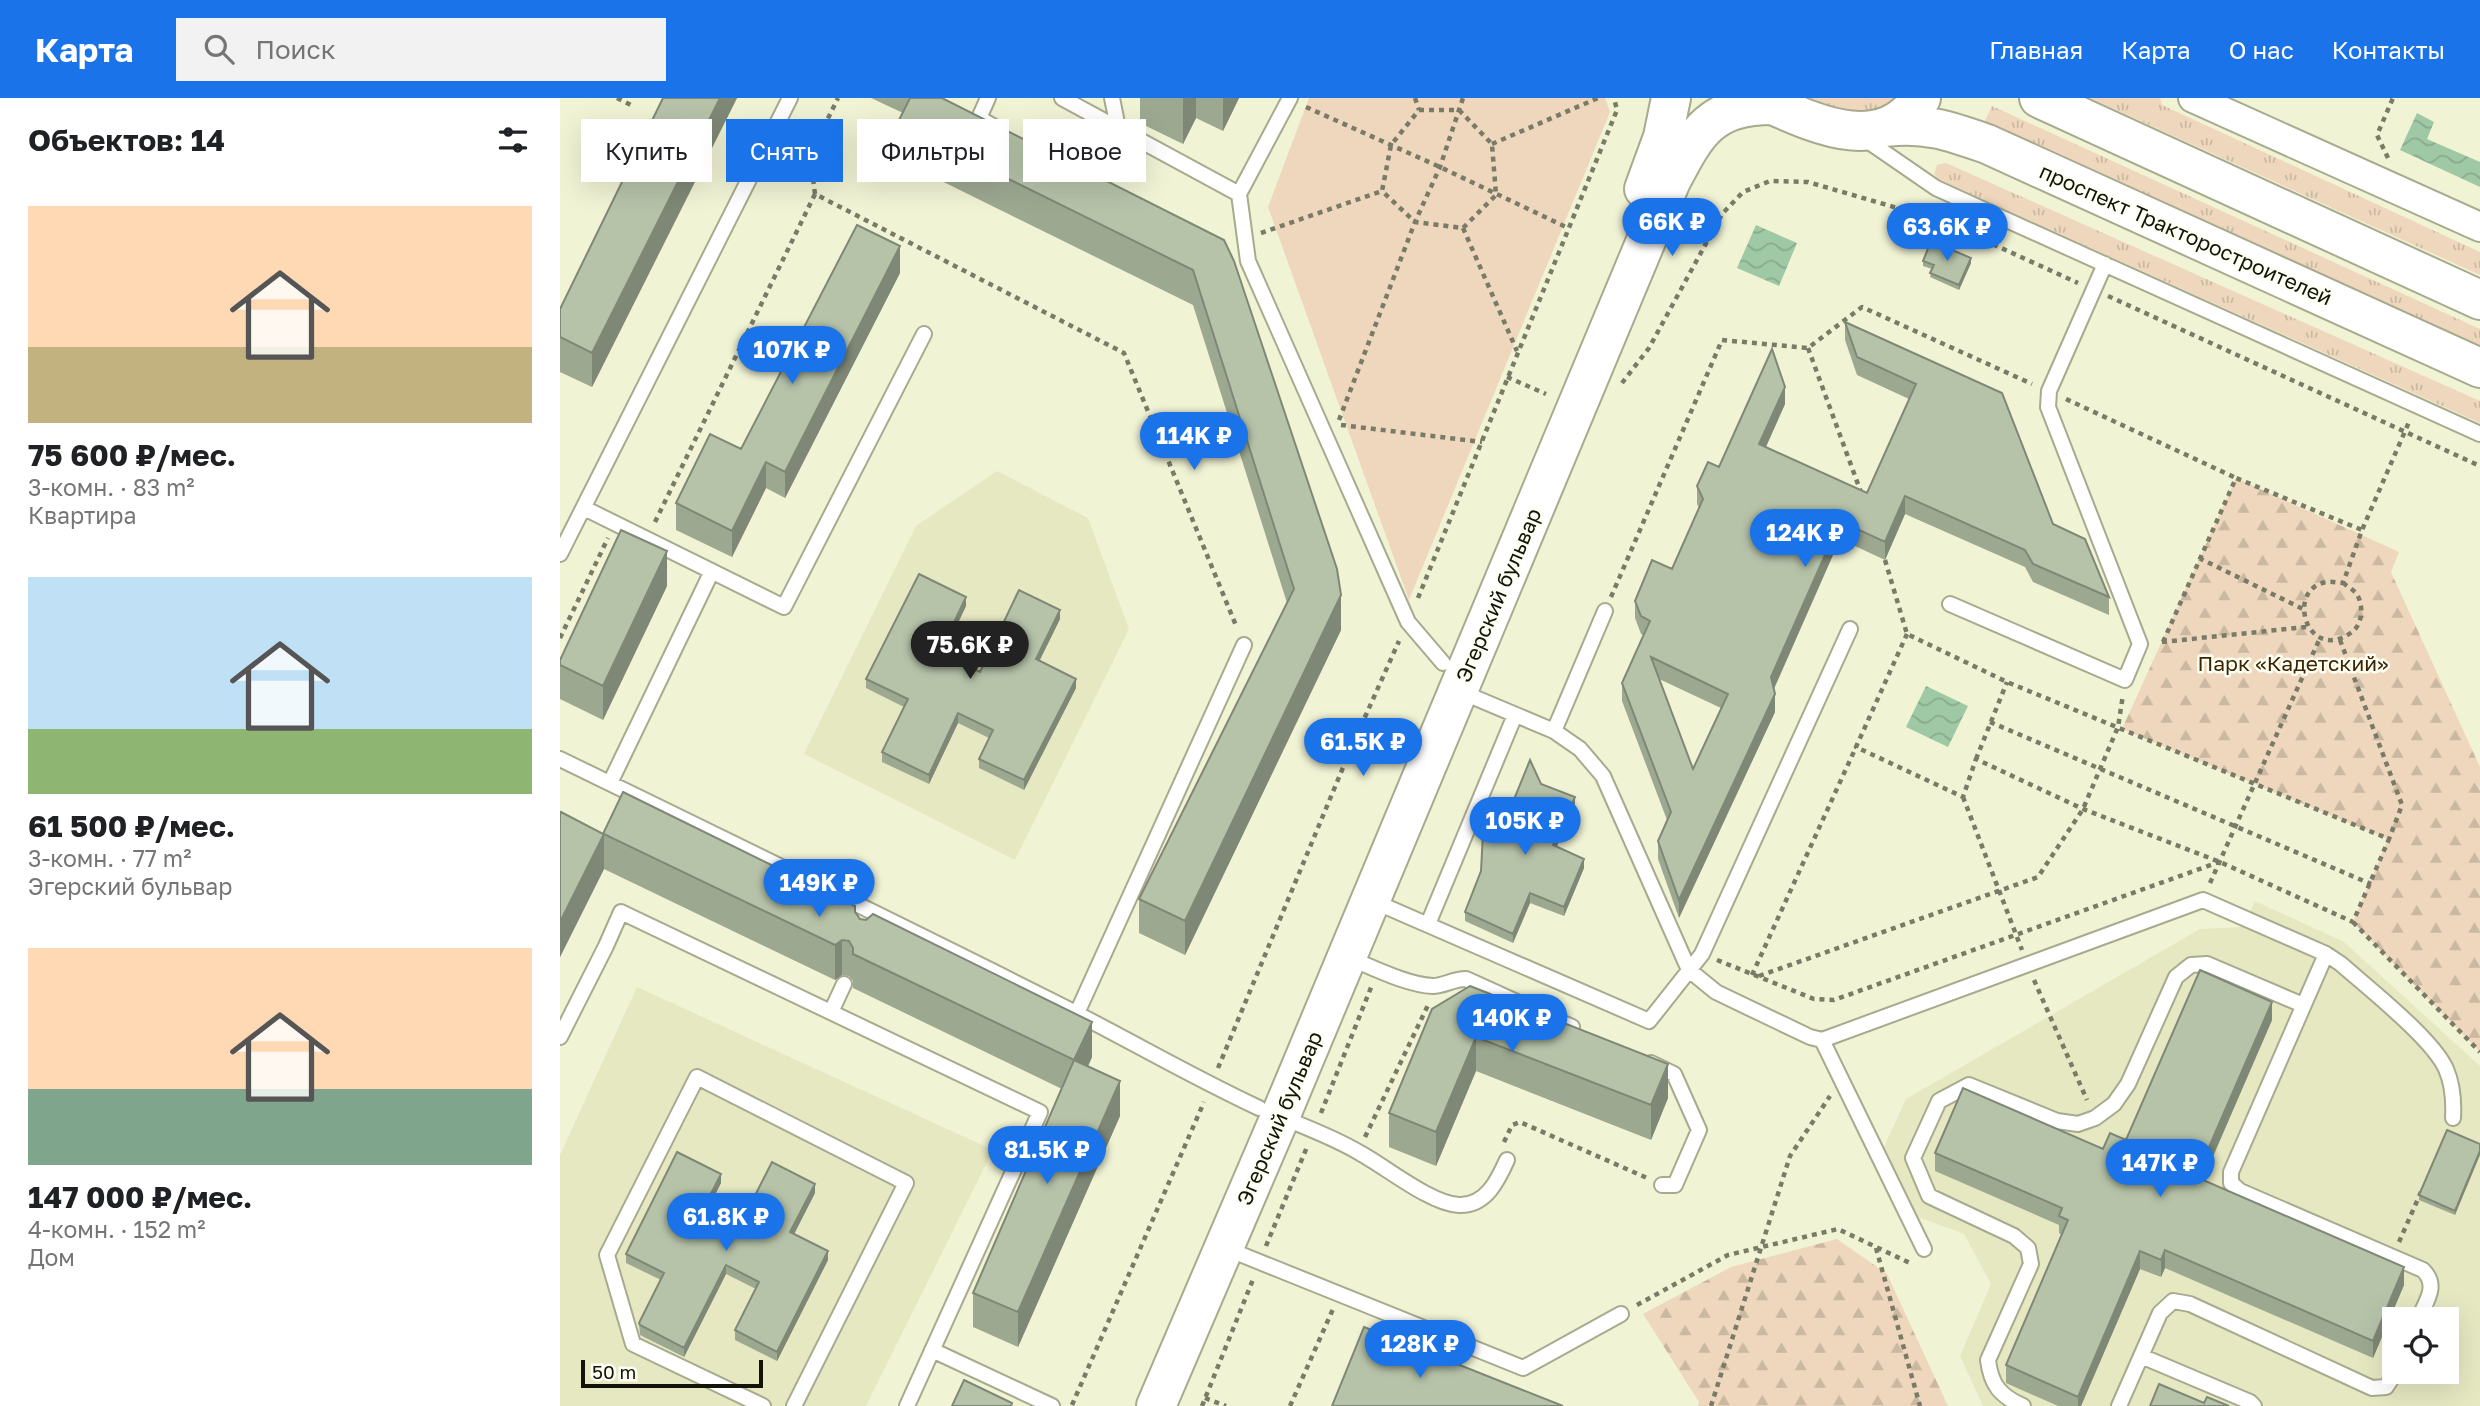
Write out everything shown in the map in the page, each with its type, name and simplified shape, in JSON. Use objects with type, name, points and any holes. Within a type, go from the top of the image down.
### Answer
[{"type":"main road","name":"Эгерский бульвар","points":[[1156,1406],[1284,1118],[1350,958],[1359,896],[1450,677],[1558,399],[1646,185],[1663,137],[1671,98]]},
{"type":"main road","points":[[1870,129],[1906,115],[1921,98]]},
{"type":"main road","points":[[2039,98],[2480,300]]},
{"type":"main road","name":"Эгерский бульвар","points":[[1450,677],[1682,159],[1699,134],[1720,115],[1734,108],[1765,101]]},
{"type":"main road","name":"проспект Тракторостроителей","points":[[1765,101],[1832,127],[1870,129],[1907,124],[1929,126],[1987,144],[2480,368]]},
{"type":"main road","name":"Эгерский бульвар","points":[[1131,1406],[1284,1118]]},
{"type":"street","points":[[2193,98],[2480,227]]},
{"type":"lane","points":[[560,554],[790,98]]},
{"type":"lane","points":[[981,119],[989,98]]},
{"type":"lane","points":[[1062,98],[1101,119]]},
{"type":"lane","points":[[1112,98],[1116,119]]},
{"type":"lane","points":[[1290,99],[1239,194],[1245,239],[1242,258],[1408,622],[1450,677],[1515,715],[1554,731],[1580,749],[1603,776],[1689,970],[1716,992],[1822,1040],[2203,901],[2326,954],[2341,964],[2431,1046],[2446,1067],[2454,1092],[2453,1118]]},
{"type":"lane","points":[[1870,129],[1936,188],[2480,435]]},
{"type":"lane","points":[[1146,143],[1239,194]]},
{"type":"lane","points":[[1950,604],[2125,680],[2140,644],[2049,407],[2049,391],[2105,264]]},
{"type":"lane","points":[[584,508],[784,607],[924,334]]},
{"type":"lane","points":[[610,783],[712,571]]},
{"type":"lane","points":[[1554,731],[1605,611]]},
{"type":"lane","points":[[1359,896],[1649,1021],[1702,954],[1850,629]]},
{"type":"lane","points":[[1077,1013],[1244,645]]},
{"type":"lane","points":[[1428,924],[1515,715]]},
{"type":"lane","points":[[560,759],[875,918],[1077,1013],[1211,1086],[1358,1151],[1440,1202],[1462,1206],[1482,1199],[1496,1184],[1507,1160]]},
{"type":"lane","points":[[560,1037],[621,912],[1040,1112],[907,1406]]},
{"type":"lane","points":[[2326,954],[2231,1172],[2231,1183],[2239,1191],[2423,1270],[2430,1278],[2432,1287],[2424,1307]]},
{"type":"lane","points":[[1350,958],[1420,985],[1437,986],[1454,979],[1466,979],[1588,1035]]},
{"type":"lane","points":[[2023,1406],[1997,1390],[1990,1375],[1988,1360],[2031,1264],[2028,1248],[2014,1236],[1929,1196],[1913,1158],[1939,1101],[1969,1085],[2056,1121],[2078,1124],[2095,1118],[2114,1104],[2128,1084],[2176,977],[2190,965],[2207,964],[2303,1005]]},
{"type":"lane","points":[[831,1012],[844,984]]},
{"type":"lane","points":[[1822,1040],[1924,1249]]},
{"type":"lane","points":[[1637,1057],[1674,1074],[1699,1130],[1675,1185],[1662,1185]]},
{"type":"lane","points":[[763,1406],[633,1344],[607,1255],[696,1077],[906,1183],[794,1406]]},
{"type":"lane","points":[[1224,1248],[1523,1368],[1621,1314]]},
{"type":"lane","points":[[2119,1406],[2160,1313],[2173,1301],[2190,1304],[2372,1388],[2386,1387],[2388,1384]]},
{"type":"lane","points":[[932,1350],[1052,1406]]},
{"type":"lane","points":[[2141,1356],[2250,1402],[2253,1406]]},
{"type":"path","points":[[617,98],[633,106]]},
{"type":"path","points":[[647,539],[815,194],[810,155],[838,98]]},
{"type":"path","points":[[1415,98],[1419,110]]},
{"type":"path","points":[[1463,98],[1440,167],[1415,222],[1337,424],[1482,442]]},
{"type":"path","points":[[1492,144],[1598,98]]},
{"type":"path","points":[[1071,1406],[1211,1086],[1352,746],[1408,622],[1617,110],[1614,98]]},
{"type":"path","points":[[2390,161],[2377,135],[2393,98]]},
{"type":"path","points":[[1290,99],[1567,228]]},
{"type":"path","points":[[1419,110],[1459,110],[1492,144],[1496,195],[1463,228]]},
{"type":"path","points":[[1382,191],[1391,145],[1419,110]]},
{"type":"path","points":[[1621,384],[1649,348],[1722,214],[1743,192],[1770,181],[1808,182],[1941,221],[2088,287]]},
{"type":"path","points":[[1382,191],[1415,222],[1463,228]]},
{"type":"path","points":[[1245,239],[1382,191]]},
{"type":"path","points":[[815,194],[1124,353],[1244,645]]},
{"type":"path","points":[[1463,228],[1517,352]]},
{"type":"path","points":[[2109,296],[2480,466]]},
{"type":"path","points":[[1605,611],[1722,340],[1808,348],[1863,307]]},
{"type":"path","points":[[1808,348],[1863,498]]},
{"type":"path","points":[[1507,377],[1546,394]]},
{"type":"path","points":[[2343,583],[2361,530],[2417,406]]},
{"type":"path","points":[[2163,642],[2236,478],[2361,530]]},
{"type":"path","points":[[560,638],[615,523]]},
{"type":"path","points":[[2199,558],[2303,609]]},
{"type":"path","points":[[1756,976],[1907,634],[1885,560]]},
{"type":"path","points":[[2325,582],[2343,583],[2357,594],[2362,612],[2356,629],[2340,640],[2320,638],[2306,627],[2303,609],[2309,592],[2325,582]]},
{"type":"path","points":[[2140,644],[2306,627]]},
{"type":"path","points":[[1907,634],[2007,682],[2389,839]]},
{"type":"path","points":[[2203,901],[2320,638]]},
{"type":"path","points":[[2340,640],[2402,805],[2353,922]]},
{"type":"path","points":[[1756,976],[2038,877],[2084,809],[2118,727],[2125,680]]},
{"type":"path","points":[[2007,682],[1963,797],[2028,966],[2095,1118]]},
{"type":"path","points":[[1990,722],[2371,884]]},
{"type":"path","points":[[1856,747],[1963,797]]},
{"type":"path","points":[[1976,760],[2084,809],[2220,862],[2353,922],[2480,1052]]},
{"type":"path","points":[[1702,954],[1814,999],[1835,1000],[2015,933],[2220,862]]},
{"type":"path","points":[[1202,1406],[1259,1263],[1284,1118],[1350,958]]},
{"type":"path","points":[[1358,1151],[1437,986]]},
{"type":"path","points":[[1711,1406],[1790,1156],[1840,1081]]},
{"type":"path","points":[[1507,1160],[1504,1144],[1512,1125],[1520,1122],[1662,1185]]},
{"type":"path","points":[[2392,1257],[2426,1181]]},
{"type":"path","points":[[1621,1314],[1728,1255],[1838,1229],[1920,1268],[1924,1249]]},
{"type":"path","points":[[1875,1247],[1920,1406]]},
{"type":"path","points":[[1290,1406],[1339,1295]]},
{"type":"path","points":[[1205,1398],[1226,1406]]},
{"type":"shaded area","points":[[997,471],[1088,518],[1129,629],[1015,860],[804,754],[916,526]]},
{"type":"shaded area","points":[[2255,901],[2344,942],[2480,1066],[2480,1406],[1983,1406],[1960,1356],[1991,1284],[1964,1234],[1915,1216],[1883,1149],[1906,1099],[2200,929],[2242,927]]},
{"type":"shaded area","points":[[637,987],[993,1150],[866,1406],[560,1406],[560,1155]]},
{"type":"green space","points":[[1309,98],[1605,98],[1610,112],[1409,600],[1268,207]]},
{"type":"green space","points":[[1792,98],[1900,98],[1882,113],[1853,119]]},
{"type":"green space","points":[[2090,98],[2160,98],[2162,105],[2480,252],[2480,275]]},
{"type":"green space","points":[[1992,106],[2480,329],[2480,348],[1983,125]]},
{"type":"green space","points":[[1946,163],[2480,401],[2480,423],[1940,180],[1934,174],[1937,165]]},
{"type":"green space","name":"Парк «Кадетский»","points":[[2236,478],[2399,552],[2391,572],[2480,767],[2480,1052],[2353,922],[2388,839],[2122,729]]},
{"type":"green space","points":[[1837,1239],[1887,1274],[1948,1406],[1698,1406],[1699,1402],[1643,1314],[1731,1267]]},
{"type":"water","points":[[2417,113],[2434,122],[2427,139],[2480,162],[2480,187],[2400,150]]},
{"type":"water","points":[[1756,225],[1797,243],[1779,286],[1737,268]]},
{"type":"water","points":[[1926,686],[1968,706],[1948,747],[1906,727]]},
{"type":"building","points":[[663,98],[720,98],[709,119],[653,119]]},
{"type":"building","points":[[910,98],[942,98],[984,119],[900,119]]},
{"type":"building","points":[[1009,132],[1023,139],[1023,182],[1109,182],[1224,240],[1234,261],[1337,569],[1341,595],[1185,921],[1139,899],[1294,589],[1193,270],[1009,179]]},
{"type":"building","points":[[622,182],[678,182],[592,353],[560,337],[560,309]]},
{"type":"building","points":[[857,225],[900,246],[785,472],[766,462],[732,531],[676,503],[710,434],[741,449]]},
{"type":"building","points":[[1931,241],[1971,258],[1959,285],[1930,273],[1934,265],[1923,261]]},
{"type":"building","points":[[1845,322],[2002,393],[2053,524],[2085,539],[2109,597],[2033,564],[2025,550],[1905,496],[1885,542],[1840,521],[1771,677],[1775,694],[1679,900],[1658,841],[1671,812],[1622,683],[1650,621],[1641,616],[1635,601],[1652,560],[1672,569],[1703,499],[1697,486],[1708,462],[1719,467],[1772,349],[1785,387],[1759,444],[1867,493],[1916,384],[1857,357]],"holes":[[[1651,657],[1728,694],[1693,769]]]},
{"type":"building","points":[[621,530],[667,551],[603,686],[560,665],[560,660]]},
{"type":"building","points":[[919,574],[966,597],[940,652],[980,672],[1019,590],[1060,610],[1036,659],[1076,679],[1024,780],[979,759],[993,730],[958,713],[929,775],[882,752],[908,699],[866,679]]},
{"type":"building","points":[[1530,760],[1541,784],[1575,797],[1553,845],[1584,859],[1564,907],[1530,893],[1513,934],[1465,912],[1481,871],[1483,833],[1500,834]]},
{"type":"building","points":[[623,792],[855,906],[855,912],[860,919],[866,920],[873,914],[1092,1022],[1074,1060],[853,954],[849,941],[842,940],[835,945],[604,834],[560,922],[561,812],[603,834]]},
{"type":"building","points":[[2200,970],[2272,1002],[2196,1177],[2404,1267],[2387,1307],[2382,1307],[2382,1320],[2373,1341],[2165,1250],[2161,1260],[2140,1251],[2078,1397],[2006,1365],[2068,1220],[2059,1216],[2062,1208],[1935,1153],[1963,1088],[2103,1149],[2110,1133],[2126,1140]]},
{"type":"building","points":[[1470,986],[1668,1064],[1651,1105],[1476,1037],[1436,1132],[1389,1113],[1432,1009]]},
{"type":"building","points":[[1074,1060],[1120,1081],[1018,1312],[973,1293]]},
{"type":"building","points":[[2447,1130],[2480,1144],[2480,1151],[2455,1211],[2419,1195]]},
{"type":"building","points":[[677,1152],[721,1174],[696,1223],[732,1241],[772,1162],[815,1184],[790,1232],[828,1251],[777,1352],[735,1330],[759,1282],[726,1265],[684,1348],[639,1323],[664,1273],[626,1254]]},
{"type":"building","points":[[1364,1327],[1563,1406],[1332,1406]]},
{"type":"building","points":[[964,1380],[1012,1403],[1011,1406],[952,1406]]},
{"type":"building","points":[[2159,1384],[2204,1403],[2207,1397],[2229,1406],[2150,1406]]}]
